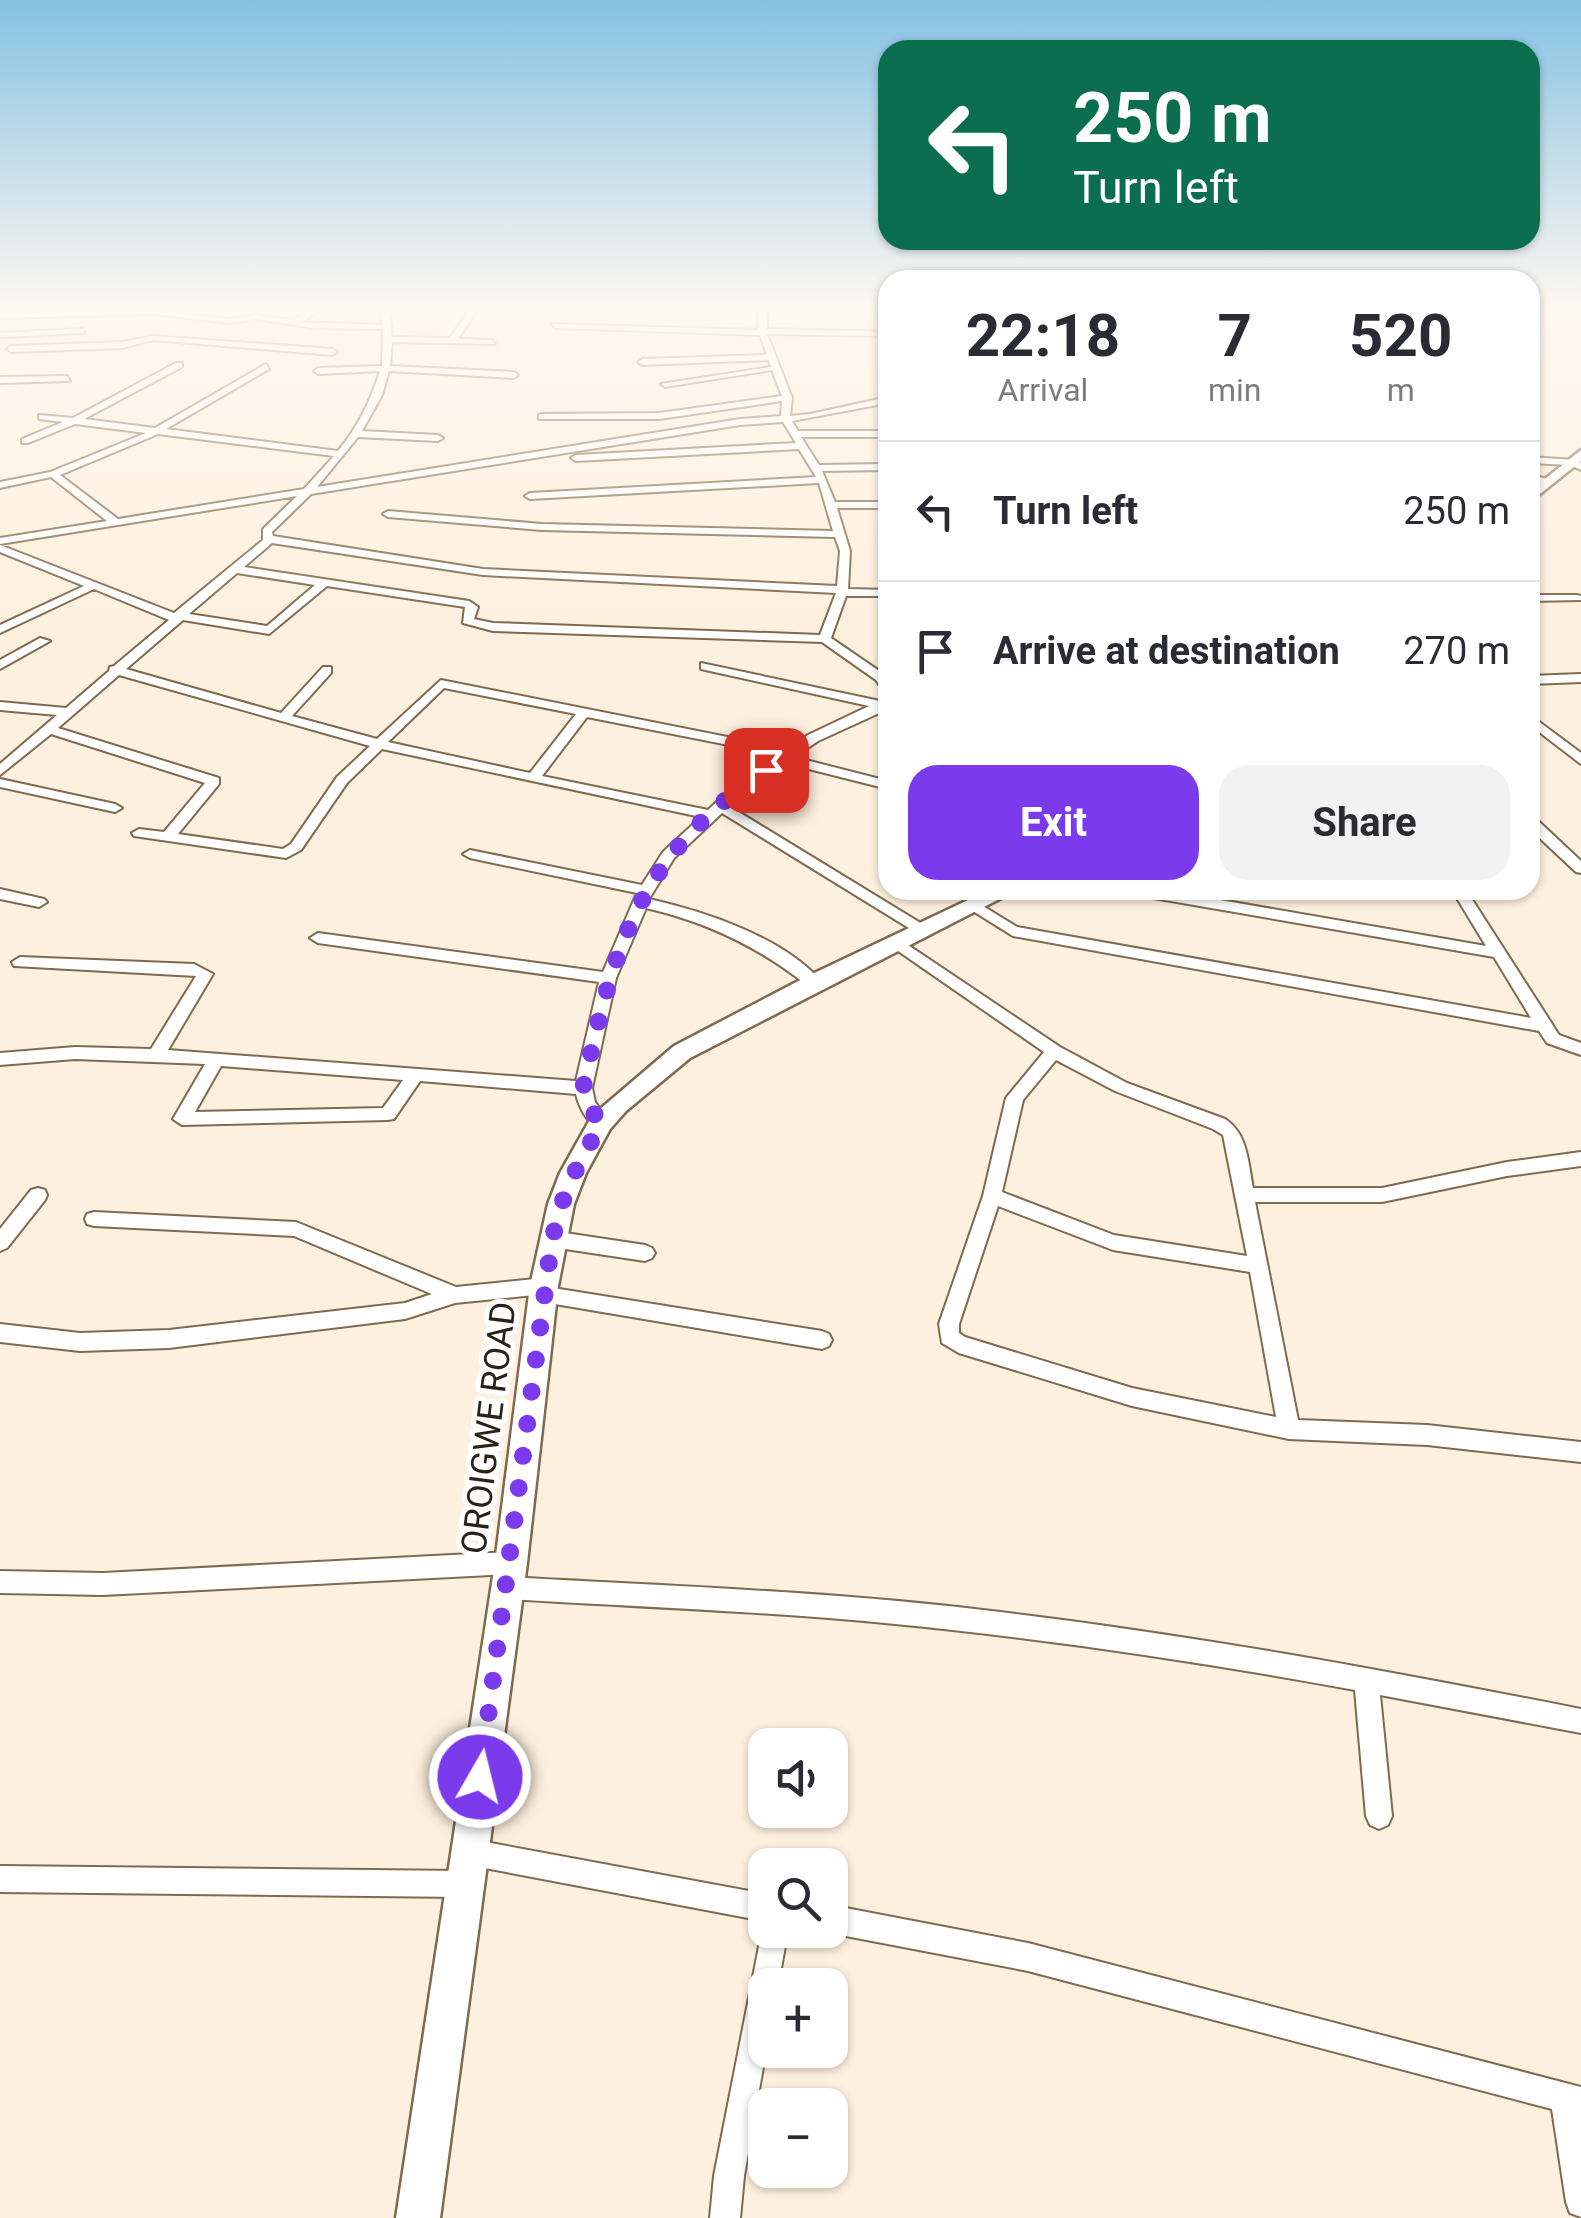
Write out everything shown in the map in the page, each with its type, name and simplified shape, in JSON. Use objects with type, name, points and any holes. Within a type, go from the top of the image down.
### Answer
[{"type":"street","points":[[25,441],[92,412]]},
{"type":"street","points":[[0,485],[54,474],[153,432],[189,412]]},
{"type":"street","points":[[269,539],[268,531],[342,454],[366,412]]},
{"type":"street","points":[[542,416],[660,416],[692,412]]},
{"type":"street","points":[[786,412],[785,418],[823,480],[846,562],[842,592],[825,638]]},
{"type":"street","points":[[0,541],[113,520],[839,412]]},
{"type":"street","points":[[42,417],[342,454]]},
{"type":"street","points":[[356,434],[438,438]]},
{"type":"street","points":[[794,434],[878,434]]},
{"type":"street","points":[[576,458],[801,446]]},
{"type":"street","points":[[1540,460],[1578,461]]},
{"type":"street","points":[[1540,489],[1578,461]]},
{"type":"street","points":[[815,468],[878,466]]},
{"type":"street","points":[[54,474],[113,520]]},
{"type":"street","points":[[530,496],[823,480]]},
{"type":"street","points":[[1540,480],[1548,482]]},
{"type":"street","points":[[833,505],[878,505]]},
{"type":"street","points":[[388,514],[542,527],[840,534]]},
{"type":"street","points":[[0,772],[269,539],[483,572],[878,593]]},
{"type":"street","points":[[0,548],[90,587],[176,617],[269,630],[324,582]]},
{"type":"street","points":[[233,568],[468,604],[472,607],[467,622],[493,627],[825,638],[878,677]]},
{"type":"street","points":[[0,629],[90,587]]},
{"type":"street","points":[[1540,598],[1578,598]]},
{"type":"street","points":[[0,665],[44,641]]},
{"type":"street","points":[[704,666],[878,699]]},
{"type":"street","points":[[114,670],[381,744],[715,810],[909,936],[1054,1052],[1121,1087],[1219,1124],[1235,1142],[1289,1430]]},
{"type":"street","points":[[286,716],[327,670]]},
{"type":"street","points":[[1540,680],[1581,678]]},
{"type":"street","points":[[139,832],[286,854],[296,847],[342,780],[440,684],[787,755],[878,782]]},
{"type":"street","points":[[601,1123],[587,1104],[583,1088],[608,978],[643,896],[668,855],[715,810],[787,755],[878,705]]},
{"type":"street","points":[[0,706],[66,712]]},
{"type":"street","points":[[534,777],[584,712]]},
{"type":"street","points":[[1540,727],[1581,760]]},
{"type":"street","points":[[47,729],[214,781],[168,837]]},
{"type":"street","points":[[0,784],[115,808]]},
{"type":"street","points":[[1540,830],[1581,869]]},
{"type":"street","points":[[470,854],[643,896],[712,921],[752,937],[814,982]]},
{"type":"street","points":[[0,894],[39,902]]},
{"type":"street","name":"OROIGWE ROAD","points":[[418,2218],[509,1576],[544,1290],[552,1239],[567,1187],[601,1123],[682,1052],[814,982],[985,900]]},
{"type":"street","points":[[1193,900],[1498,953]]},
{"type":"street","points":[[1465,900],[1544,1026],[1559,1044],[1581,1050]]},
{"type":"street","points":[[972,906],[1003,928],[1032,935],[1544,1026]]},
{"type":"street","points":[[318,938],[608,978]]},
{"type":"street","points":[[20,962],[194,970],[205,974],[156,1055]]},
{"type":"street","points":[[1054,1052],[1015,1098],[992,1196],[948,1324],[949,1337],[1026,1366],[1132,1397],[1289,1430],[1427,1435],[1581,1452]]},
{"type":"street","points":[[0,1059],[62,1054],[156,1055],[417,1072],[583,1088]]},
{"type":"street","points":[[216,1058],[182,1119],[388,1114],[417,1072]]},
{"type":"street","points":[[1246,1194],[1382,1195],[1507,1169],[1581,1159]]},
{"type":"street","points":[[0,1243],[38,1195]]},
{"type":"street","points":[[992,1196],[1112,1242],[1257,1266]]},
{"type":"street","points":[[94,1219],[296,1230],[455,1295]]},
{"type":"street","points":[[552,1239],[644,1253]]},
{"type":"street","points":[[0,1333],[80,1342],[168,1339],[405,1311],[455,1295],[544,1290],[822,1340]]},
{"type":"street","points":[[0,1582],[103,1584],[509,1576],[892,1612],[1146,1643],[1366,1679],[1581,1721]]},
{"type":"street","points":[[1366,1679],[1380,1816]]},
{"type":"street","points":[[468,1852],[748,1905]]},
{"type":"street","points":[[0,1879],[463,1884]]},
{"type":"street","points":[[848,1922],[1028,1957],[1573,2100],[1581,2202]]},
{"type":"street","points":[[724,2218],[771,1948]]},
{"type":"route","points":[[480,1777],[552,1239],[567,1187],[601,1123],[587,1104],[583,1088],[608,978],[646,890],[668,855],[737,790],[766,770]]}]
